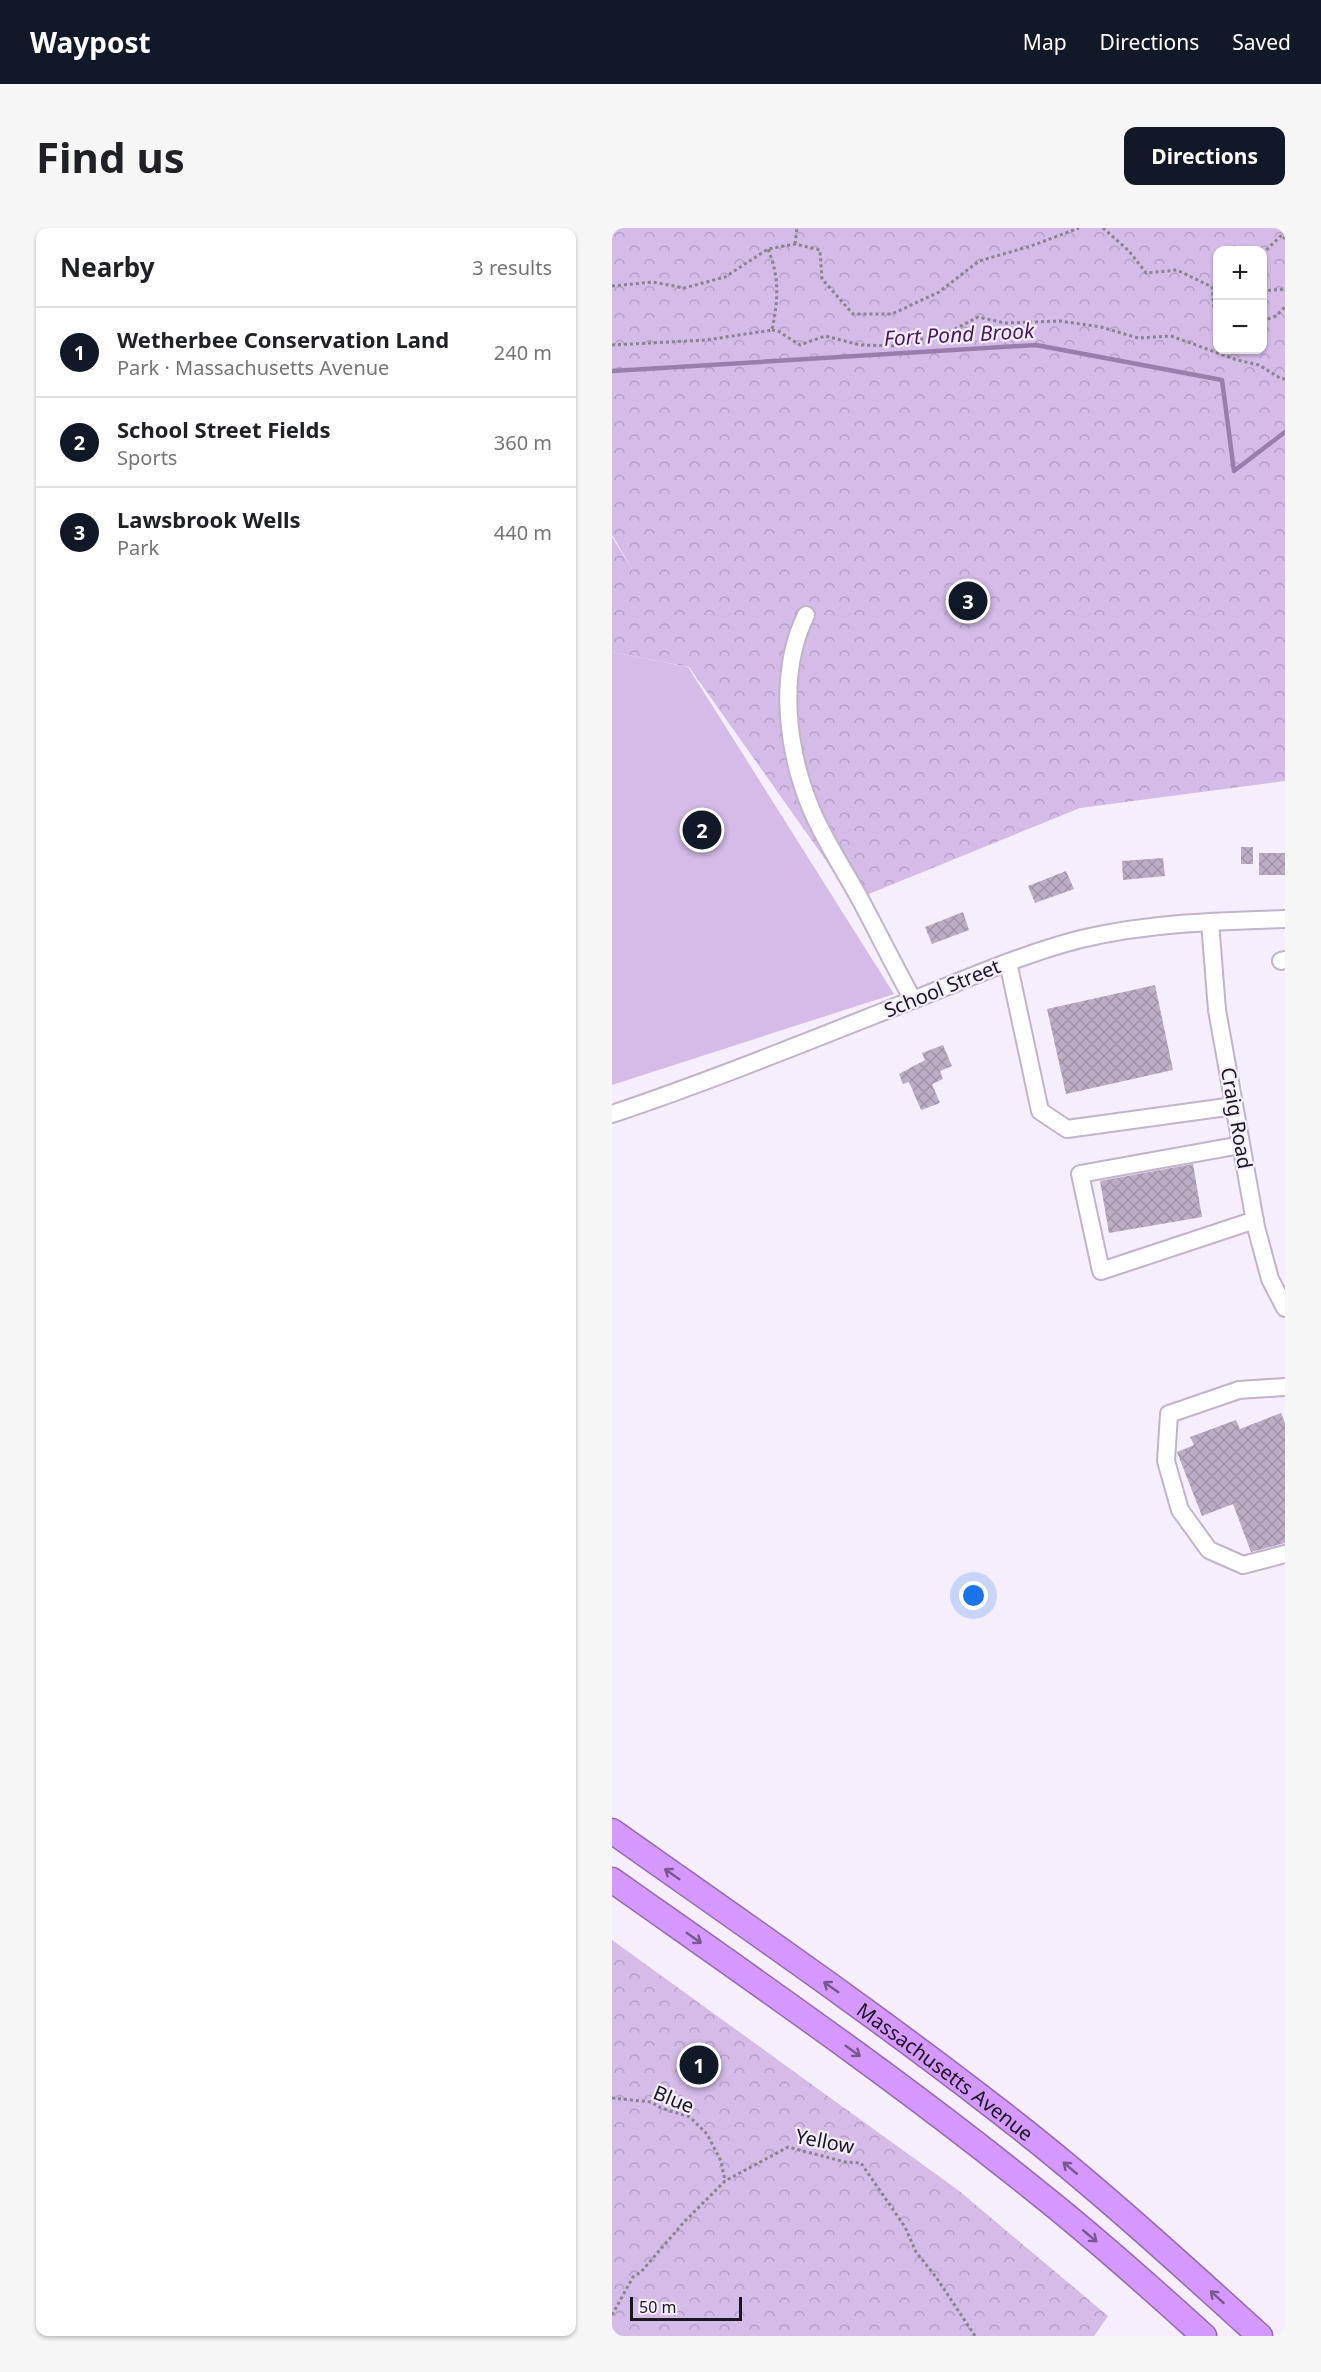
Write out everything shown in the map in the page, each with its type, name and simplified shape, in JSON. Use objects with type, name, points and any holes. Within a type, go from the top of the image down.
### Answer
[{"type":"highway","name":"Massachusetts Avenue","points":[[612,1831],[864,2010],[999,2111],[1124,2214],[1260,2336]]},
{"type":"highway","name":"Massachusetts Avenue","points":[[612,1880],[864,2059],[971,2140],[1053,2204],[1204,2336]]},
{"type":"street","points":[[806,615],[798,630],[791,662],[789,700],[792,740],[800,780],[813,813],[913,1000]]},
{"type":"street","name":"School Street","points":[[612,1114],[745,1067],[1008,962],[1080,939],[1123,930],[1210,922],[1285,919]]},
{"type":"street","name":"Craig Road","points":[[1210,922],[1217,1010],[1255,1220],[1269,1279],[1283,1301]]},
{"type":"street","points":[[1008,962],[1040,1111],[1066,1129],[1234,1106]]},
{"type":"street","points":[[1241,1145],[1080,1174],[1101,1271],[1255,1220]]},
{"type":"street","points":[[1285,1387],[1239,1390],[1169,1414],[1166,1461],[1180,1510],[1209,1550],[1243,1565],[1285,1554]]},
{"type":"path","points":[[795,244],[797,228]]},
{"type":"path","points":[[612,286],[653,282],[684,288],[725,278],[768,249],[795,244],[820,250],[822,279],[853,314],[892,314],[939,292],[979,261],[1031,246],[1078,228]]},
{"type":"path","points":[[1103,228],[1129,251],[1146,273],[1177,270],[1212,287],[1213,300]]},
{"type":"path","points":[[1267,250],[1282,235],[1285,239]]},
{"type":"path","points":[[768,249],[774,263],[778,301],[772,330]]},
{"type":"path","points":[[1267,291],[1285,289]]},
{"type":"path","points":[[1267,319],[1276,316],[1285,307]]},
{"type":"path","points":[[612,345],[706,340],[772,330],[778,331],[801,345],[825,336],[860,345],[896,346],[949,332],[978,317],[1005,323],[1060,321],[1101,327],[1138,338],[1171,336],[1237,360],[1259,365],[1285,379]]},
{"type":"path","name":"Blue","points":[[612,2098],[651,2102],[661,2108],[690,2117],[707,2134],[721,2161],[725,2181]]},
{"type":"path","name":"Yellow","points":[[612,2315],[633,2277],[641,2272],[684,2222],[725,2181],[788,2147],[844,2162],[861,2163],[904,2227],[916,2252],[936,2277],[975,2336]]},
{"type":"green space","points":[[612,228],[1285,228],[1285,781],[1080,808],[854,900],[689,667],[612,652],[612,537],[635,574],[612,535]]},
{"type":"green space","points":[[612,652],[688,667],[894,994],[612,1085]]},
{"type":"green space","points":[[612,1940],[958,2190],[1108,2316],[1094,2336],[612,2336]]},
{"type":"building","points":[[1241,847],[1253,847],[1253,864],[1241,864]]},
{"type":"building","points":[[1259,853],[1285,853],[1285,875],[1259,875]]},
{"type":"building","points":[[1163,858],[1165,876],[1123,880],[1122,861]]},
{"type":"building","points":[[1066,871],[1074,889],[1035,903],[1028,886]]},
{"type":"building","points":[[963,912],[969,930],[932,944],[925,927]]},
{"type":"building","points":[[1155,985],[1173,1070],[1066,1094],[1047,1009]]},
{"type":"building","points":[[943,1045],[952,1066],[940,1071],[943,1079],[932,1084],[940,1103],[921,1110],[909,1082],[903,1084],[899,1074],[925,1060],[922,1053]]},
{"type":"building","points":[[1193,1164],[1202,1217],[1109,1233],[1100,1181]]},
{"type":"building","points":[[1281,1413],[1285,1423],[1285,1543],[1251,1552],[1233,1504],[1202,1516],[1177,1452],[1194,1445],[1190,1437],[1236,1420],[1240,1429]]},
{"type":"waterway","name":"Fort Pond Brook","points":[[612,371],[1036,345],[1222,380],[1234,471],[1285,432]]},
{"type":"place","name":"Lawsbrook Wells","points":[[968,601]]},
{"type":"place","name":"School Street Fields","points":[[702,830]]},
{"type":"place","name":"Wetherbee Conservation Land","points":[[699,2065]]}]
